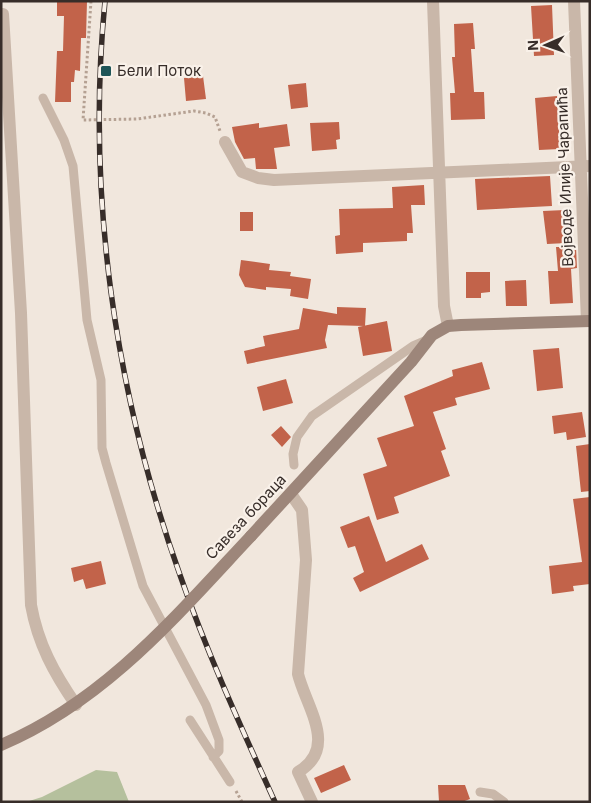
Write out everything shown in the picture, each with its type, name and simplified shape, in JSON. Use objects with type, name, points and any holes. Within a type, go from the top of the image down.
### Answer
[{"type":"street","points":[[433,1],[444,306],[448,326],[588,321]]},
{"type":"street","name":"Војводе Илије Чарапића","points":[[574,1],[585,166],[588,321]]},
{"type":"street","points":[[3,14],[21,312],[31,605],[50,665],[76,704]]},
{"type":"street","points":[[225,142],[242,172],[258,178],[439,173],[585,166]]},
{"type":"street","name":"Савеза бораца","points":[[1,745],[46,724],[76,704],[142,650],[291,494],[411,362],[428,340],[437,331],[448,326]]},
{"type":"street","points":[[291,494],[302,510],[306,560],[298,674],[302,692],[315,719],[318,743],[317,751],[311,762],[298,772],[312,802]]},
{"type":"lane","points":[[43,98],[64,140],[73,166],[88,320],[101,380],[102,448],[143,586],[206,705],[219,740],[219,751],[213,757]]},
{"type":"lane","name":"Савеза бораца","points":[[294,465],[293,454],[297,437],[312,416],[413,346],[428,340]]},
{"type":"lane","points":[[190,720],[230,782]]},
{"type":"lane","points":[[480,792],[493,794],[504,802]]},
{"type":"path","points":[[91,1],[83,120],[137,119],[194,111],[215,117],[225,142]]},
{"type":"green space","points":[[96,770],[117,772],[129,802],[26,802],[42,797]]},
{"type":"building","points":[[57,1],[87,1],[86,38],[81,38],[80,71],[75,70],[74,82],[71,82],[71,102],[55,102],[57,51],[63,51],[64,16],[57,16]]},
{"type":"building","points":[[552,5],[554,55],[534,56],[531,6]]},
{"type":"building","points":[[473,23],[475,49],[471,49],[474,92],[484,92],[485,119],[451,120],[450,93],[455,93],[452,57],[455,57],[454,24]]},
{"type":"building","points":[[203,76],[206,99],[186,101],[184,78]]},
{"type":"building","points":[[306,83],[308,107],[291,109],[288,85]]},
{"type":"building","points":[[557,96],[560,149],[539,150],[535,98]]},
{"type":"building","points":[[339,122],[340,139],[336,140],[337,149],[312,151],[310,123]]},
{"type":"building","points":[[259,123],[259,128],[287,124],[290,146],[274,148],[277,169],[256,169],[255,158],[244,159],[235,142],[232,127]]},
{"type":"building","points":[[550,176],[552,206],[477,210],[475,179]]},
{"type":"building","points":[[424,185],[425,205],[411,205],[413,233],[407,233],[407,241],[363,243],[363,252],[336,254],[335,236],[340,235],[339,209],[393,208],[392,187]]},
{"type":"building","points":[[565,210],[567,243],[547,244],[543,211]]},
{"type":"building","points":[[240,212],[253,212],[253,231],[240,231]]},
{"type":"building","points":[[556,247],[576,247],[577,268],[571,269],[573,303],[550,304],[548,271],[558,271]]},
{"type":"building","points":[[241,260],[270,264],[269,270],[291,272],[290,276],[311,279],[308,299],[290,296],[291,289],[266,287],[266,290],[245,287],[239,275]]},
{"type":"building","points":[[466,272],[490,272],[490,292],[481,293],[481,298],[466,298]]},
{"type":"building","points":[[526,280],[527,306],[506,306],[505,281]]},
{"type":"building","points":[[337,307],[366,308],[365,326],[328,325],[325,340],[327,348],[247,364],[244,351],[265,346],[263,336],[299,329],[303,308],[337,314]]},
{"type":"building","points":[[387,321],[392,351],[363,356],[358,327]]},
{"type":"building","points":[[559,348],[563,388],[537,391],[533,350]]},
{"type":"building","points":[[482,362],[490,389],[455,398],[457,405],[433,412],[446,449],[441,451],[450,476],[394,497],[399,513],[377,520],[363,474],[387,466],[377,438],[414,426],[404,396],[453,376],[452,370]]},
{"type":"building","points":[[286,379],[293,403],[263,411],[257,387]]},
{"type":"building","points":[[582,412],[586,437],[567,440],[566,432],[554,434],[552,416]]},
{"type":"building","points":[[281,426],[291,437],[282,447],[271,435]]},
{"type":"building","points":[[590,444],[590,491],[581,492],[576,446]]},
{"type":"building","points":[[590,497],[590,584],[573,586],[574,591],[552,594],[549,566],[582,562],[573,499]]},
{"type":"building","points":[[369,516],[386,562],[422,544],[429,559],[360,592],[353,578],[364,572],[355,546],[348,548],[340,527]]},
{"type":"building","points":[[101,561],[106,584],[86,589],[83,579],[74,582],[71,568]]},
{"type":"building","points":[[344,765],[351,780],[321,793],[314,778]]},
{"type":"building","points":[[438,785],[465,785],[470,799],[462,802],[439,802]]},
{"type":"railway","points":[[105,1],[100,74],[100,147],[103,219],[111,292],[138,436],[157,506],[190,604],[237,718],[275,802]]},
{"type":"place","name":"Бели Поток","points":[[106,71]]}]
